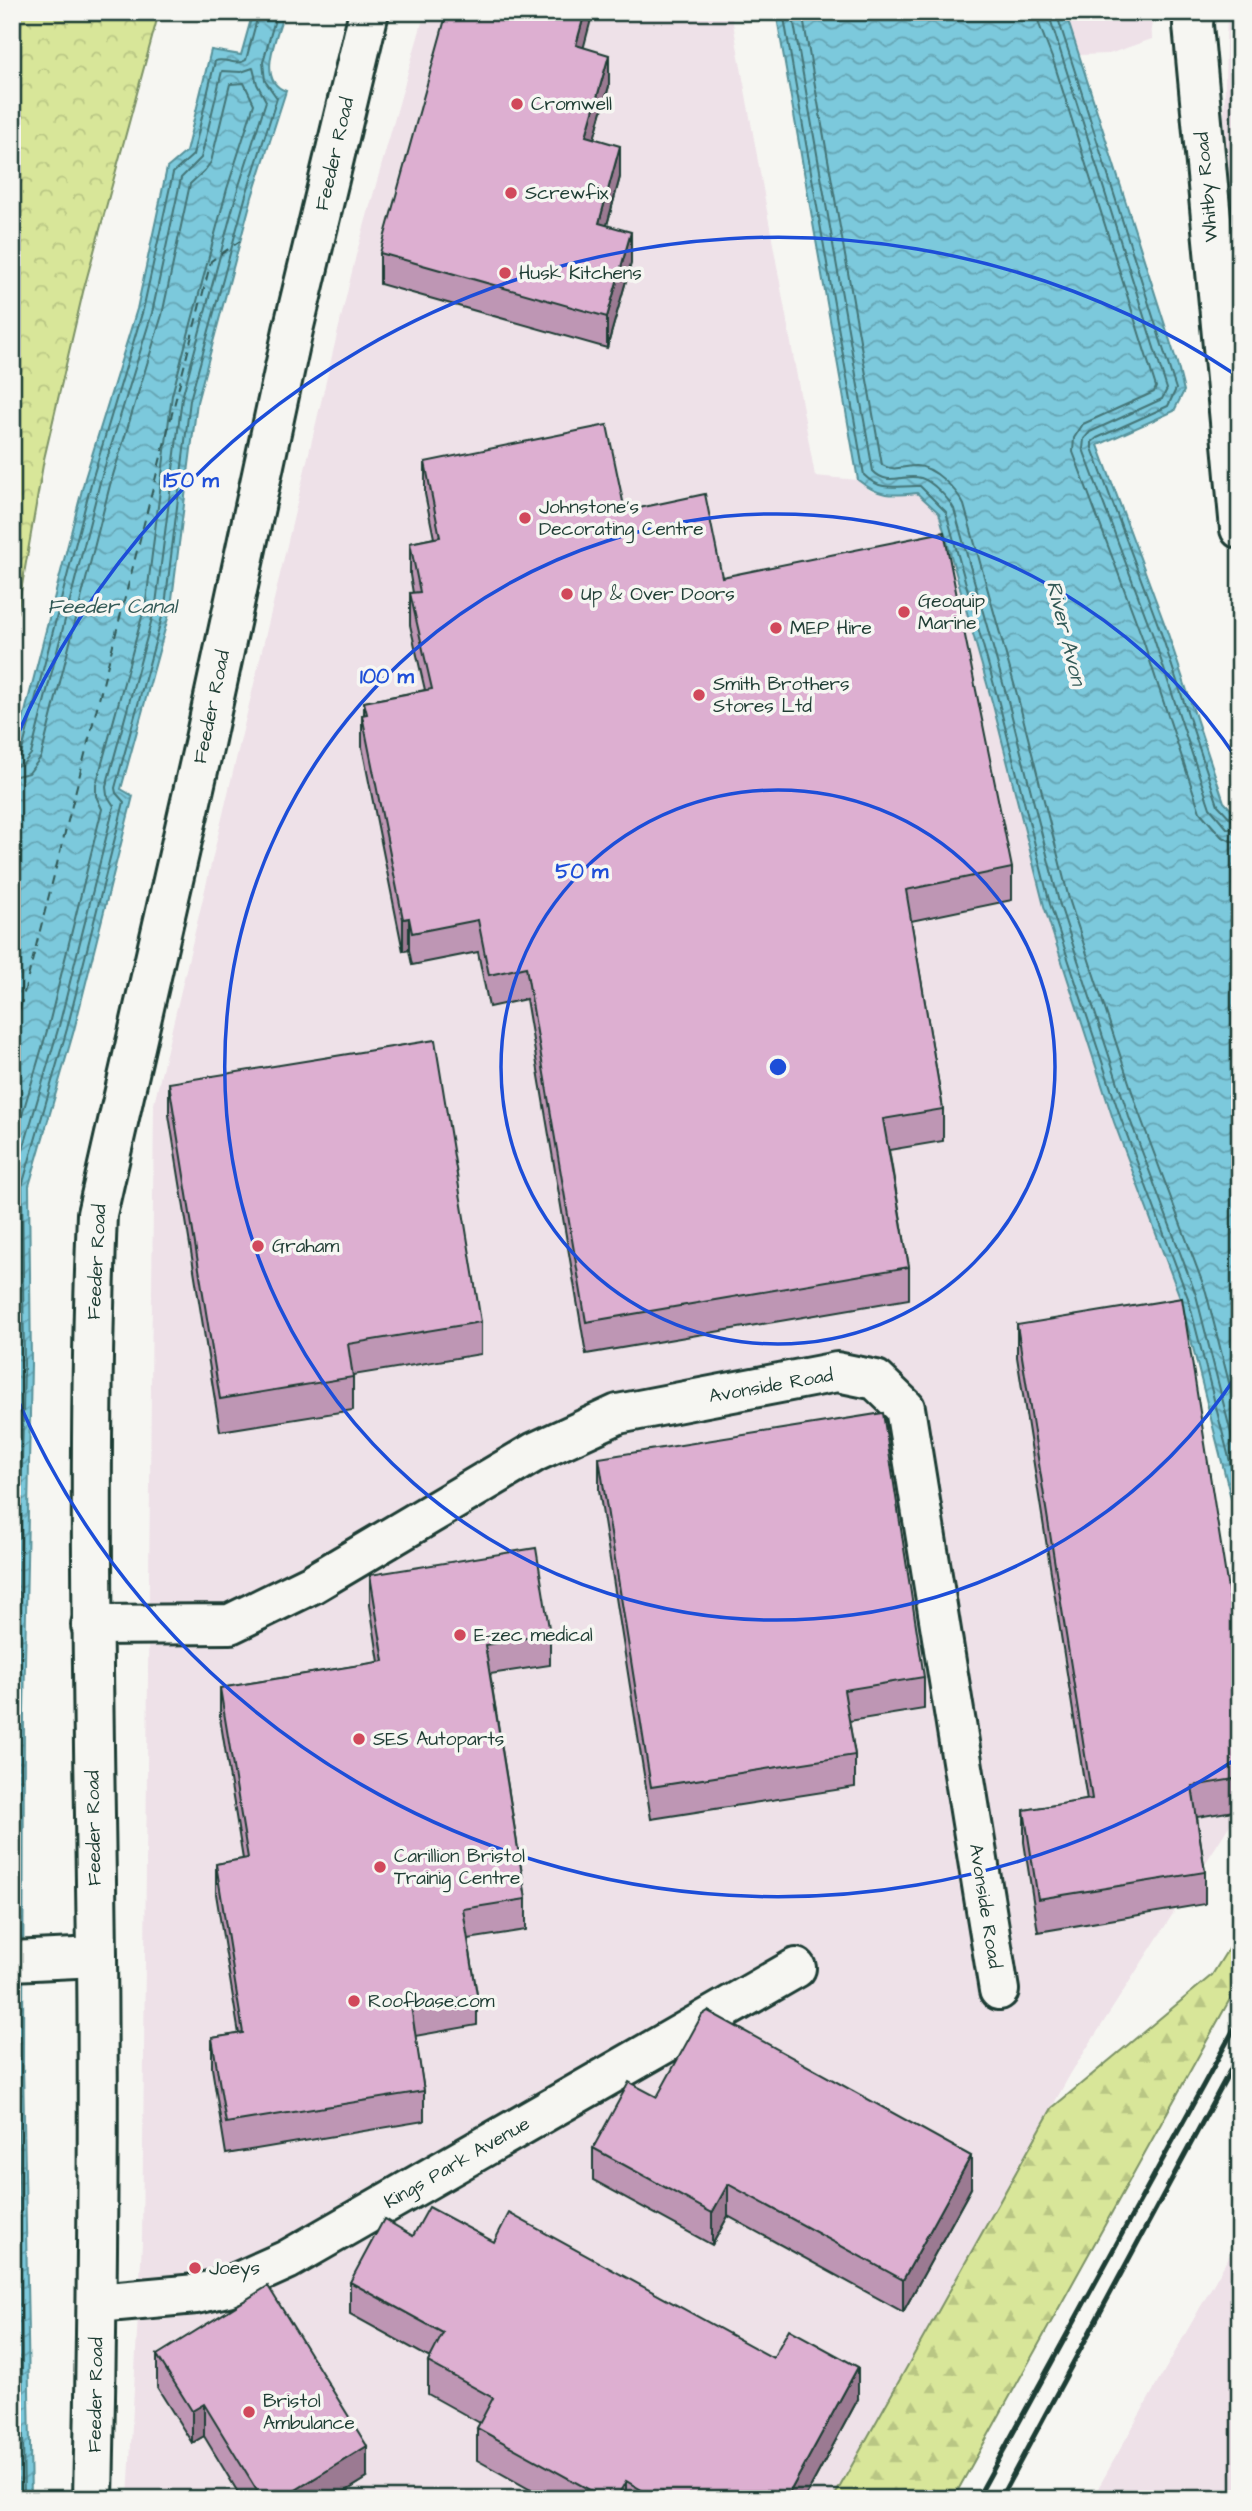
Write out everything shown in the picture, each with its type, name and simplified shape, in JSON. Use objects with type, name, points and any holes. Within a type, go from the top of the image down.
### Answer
[{"type":"street","name":"Feeder Road","points":[[93,2499],[97,2303],[97,1957],[91,1625],[97,1214],[204,744],[293,330],[369,12]]},
{"type":"street","name":"Whitby Road","points":[[1194,12],[1192,25],[1240,529]]},
{"type":"street","name":"Avonside Road","points":[[91,1625],[230,1624],[312,1584],[535,1452],[618,1413],[837,1372],[876,1380],[905,1408],[999,1990]]},
{"type":"street","points":[[18,1961],[97,1957]]},
{"type":"street","name":"Kings Park Avenue","points":[[97,2303],[196,2294],[227,2287],[287,2260],[796,1968]]},
{"type":"shaded area","points":[[425,12],[731,12],[815,476],[858,480],[871,491],[892,496],[917,492],[939,513],[1077,1011],[1114,1122],[1181,1300],[1210,1541],[1240,1601],[1240,1809],[1071,2073],[833,2499],[128,2499],[142,2242],[154,1104],[356,255]]},
{"type":"shaded area","points":[[1065,12],[1151,12],[1152,39],[1109,54],[1079,55]]},
{"type":"shaded area","points":[[1227,12],[1240,12],[1240,297],[1224,119]]},
{"type":"shaded area","points":[[1240,2237],[1240,2499],[1092,2499]]},
{"type":"green space","points":[[12,12],[159,12],[83,292],[44,459],[12,643]]},
{"type":"green space","points":[[1240,1930],[1240,1981],[953,2499],[833,2499],[1052,2108],[1212,1975]]},
{"type":"water","name":"Feeder Canal","points":[[253,12],[284,12],[270,67],[277,86],[286,91],[252,197],[197,402],[171,607],[121,789],[133,796],[74,1030],[29,1186],[31,1364],[24,1712],[23,2064],[31,2499],[12,2499],[12,763],[85,478],[137,309],[167,168],[186,152],[211,50],[241,55]]},
{"type":"water","name":"River Avon","points":[[776,12],[1062,12],[1068,21],[1177,363],[1184,391],[1174,411],[1098,445],[1166,628],[1224,802],[1240,819],[1240,1517],[1231,1498],[1181,1300],[1114,1122],[1044,906],[993,705],[939,513],[917,493],[886,494],[872,490],[858,480]]},
{"type":"building","points":[[447,12],[585,12],[576,45],[609,55],[586,136],[620,146],[599,223],[631,232],[607,317],[380,253]]},
{"type":"building","points":[[607,425],[625,511],[705,494],[722,577],[944,532],[1012,868],[906,890],[943,1109],[883,1119],[909,1267],[586,1322],[526,967],[489,975],[478,920],[412,933],[409,918],[403,919],[362,715],[367,714],[364,702],[432,689],[410,593],[420,592],[410,543],[440,537],[425,462]]},
{"type":"building","points":[[435,1040],[481,1322],[348,1344],[353,1377],[220,1399],[169,1083]]},
{"type":"building","points":[[1182,1298],[1230,1602],[1240,1600],[1240,1778],[1192,1786],[1205,1872],[1038,1899],[1024,1810],[1092,1799],[1017,1325]]},
{"type":"building","points":[[883,1413],[924,1677],[844,1690],[855,1755],[651,1787],[599,1458]]},
{"type":"building","points":[[536,1548],[550,1634],[485,1645],[526,1899],[463,1909],[477,1995],[411,2006],[424,2091],[226,2123],[212,2038],[243,2033],[216,1864],[248,1858],[220,1688],[384,1661],[370,1575]]},
{"type":"building","points":[[708,2011],[971,2156],[903,2280],[728,2184],[712,2213],[593,2148],[629,2082],[657,2097],[702,2015]]},
{"type":"building","points":[[429,2207],[494,2242],[509,2213],[773,2358],[789,2329],[858,2367],[786,2499],[676,2499],[662,2491],[657,2499],[626,2481],[616,2499],[606,2499],[477,2428],[493,2398],[428,2362],[443,2333],[350,2282],[384,2219],[413,2236]]},
{"type":"building","name":"Bristol Ambulance","points":[[268,2286],[367,2446],[281,2499],[262,2499],[204,2404],[192,2411],[157,2355]]},
{"type":"ferry route","points":[[12,1040],[211,261],[240,241]]},
{"type":"railway","points":[[977,2499],[1240,2018]]},
{"type":"railway","points":[[1000,2499],[1240,2052]]},
{"type":"place","name":"Cromwell","points":[[517,104]]},
{"type":"place","name":"Screwfix","points":[[511,193]]},
{"type":"place","name":"Husk Kitchens","points":[[505,273]]},
{"type":"place","name":"Johnstone's Decorating Centre","points":[[525,518]]},
{"type":"place","name":"Up & Over Doors","points":[[567,594]]},
{"type":"place","name":"Geoquip Marine","points":[[904,612]]},
{"type":"place","name":"MEP Hire","points":[[776,628]]},
{"type":"place","name":"Smith Brothers Stores Ltd","points":[[699,695]]},
{"type":"place","name":"Graham","points":[[258,1246]]},
{"type":"place","name":"E-zec medical","points":[[460,1635]]},
{"type":"place","name":"SES Autoparts","points":[[359,1739]]},
{"type":"place","name":"Carillion Bristol Trainig Centre","points":[[380,1867]]},
{"type":"place","name":"Roofbase.com","points":[[354,2001]]},
{"type":"place","name":"Joeys","points":[[195,2268]]},
{"type":"place","name":"Bristol Ambulance","points":[[249,2412]]}]
